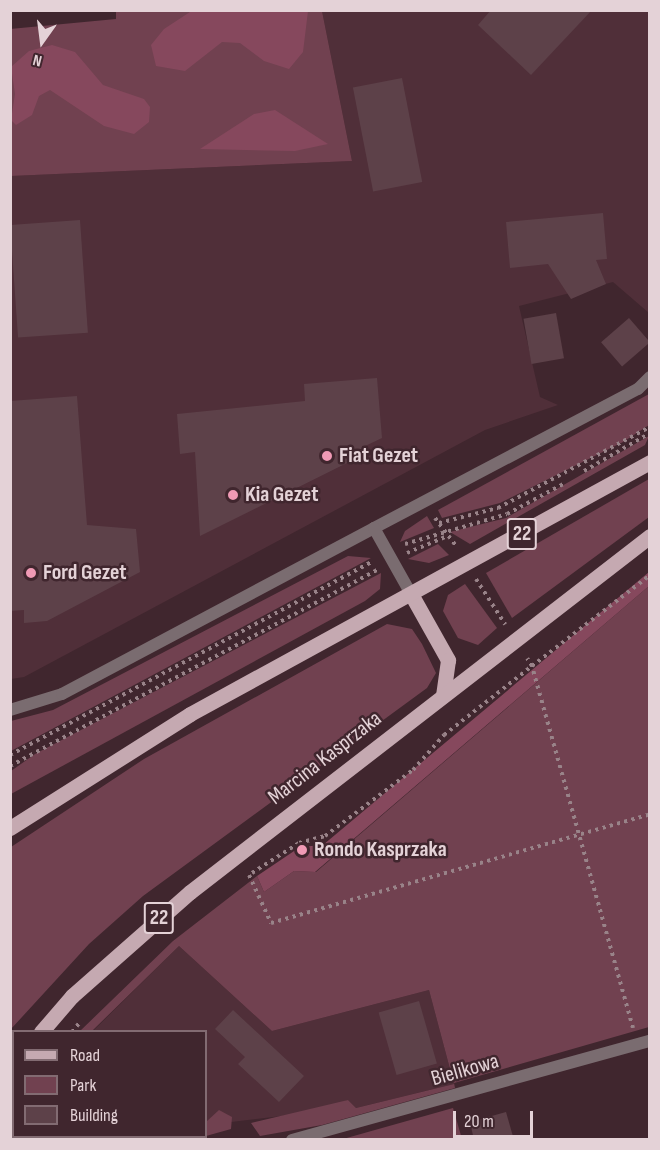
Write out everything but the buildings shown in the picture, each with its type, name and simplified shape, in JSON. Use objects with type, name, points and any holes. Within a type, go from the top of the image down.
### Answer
[{"type":"main road","name":"22","points":[[10,828],[190,714],[650,462]]},
{"type":"main road","name":"Marcina Kasprzaka","points":[[43,1030],[72,996],[190,892],[650,536]]},
{"type":"main road","points":[[411,594],[446,652],[443,696]]},
{"type":"street","points":[[10,710],[62,694],[638,389],[650,377]]},
{"type":"street","points":[[374,528],[411,594]]},
{"type":"street","name":"Bielikowa","points":[[292,1140],[643,1042]]},
{"type":"path","points":[[439,523],[498,508],[650,427]]},
{"type":"path","points":[[401,546],[507,514],[650,433]]},
{"type":"path","points":[[10,766],[392,561],[445,537]]},
{"type":"path","points":[[10,755],[375,561]]},
{"type":"path","points":[[643,1042],[532,666],[648,578]]},
{"type":"path","points":[[249,875],[271,923],[650,814]]},
{"type":"shaded area","points":[[193,10],[308,11],[303,52],[289,69],[264,61],[240,43],[222,42],[185,71],[156,66],[151,45],[164,29]]},
{"type":"shaded area","points":[[322,11],[649,11],[649,313],[613,282],[519,306],[540,397],[558,405],[485,430],[24,677],[11,679],[10,176],[352,161]]},
{"type":"shaded area","points":[[52,45],[75,52],[103,85],[144,99],[150,107],[149,122],[134,134],[104,126],[50,90],[39,96],[32,115],[16,125],[11,120],[15,94],[11,67],[29,51]]},
{"type":"shaded area","points":[[275,110],[328,144],[295,151],[200,149],[254,114]]},
{"type":"shaded area","points":[[649,572],[649,586],[315,872],[294,871],[264,892],[257,876],[300,847],[323,845]]},
{"type":"shaded area","points":[[179,946],[272,1031],[429,990],[454,1084],[356,1108],[348,1100],[316,1112],[207,1125],[207,1030],[94,1030]]},
{"type":"green space","points":[[116,11],[322,11],[352,161],[11,176],[10,29],[116,19]]},
{"type":"green space","points":[[649,394],[649,425],[623,442],[500,503],[442,518],[438,510]]},
{"type":"green space","points":[[649,436],[645,445],[470,544],[450,532],[506,518]]},
{"type":"green space","points":[[649,479],[649,517],[512,618],[486,573]]},
{"type":"green space","points":[[427,516],[434,528],[400,542],[405,531]]},
{"type":"green space","points":[[438,544],[449,555],[429,563],[408,559]]},
{"type":"green space","points":[[348,556],[371,558],[11,751],[11,721],[53,710]]},
{"type":"green space","points":[[381,573],[380,589],[365,601],[11,794],[11,771],[35,754]]},
{"type":"green space","points":[[465,584],[497,628],[478,645],[458,638],[443,611],[448,595]]},
{"type":"green space","points":[[649,586],[649,1027],[454,1083],[455,1088],[322,1125],[260,1136],[251,1123],[348,1100],[356,1108],[454,1084],[429,990],[272,1031],[179,946],[93,1030],[81,1030],[173,941],[257,876],[264,892],[294,871],[316,872]]},
{"type":"green space","points":[[387,624],[412,629],[422,644],[436,673],[427,688],[143,896],[89,944],[11,1029],[11,847],[144,759]]},
{"type":"green space","points":[[453,1108],[462,1139],[343,1139]]},
{"type":"green space","points":[[219,1110],[232,1117],[231,1129],[207,1136],[207,1121]]},
{"type":"place","name":"Fiat Gezet","points":[[327,456]]},
{"type":"place","name":"Kia Gezet","points":[[233,495]]},
{"type":"place","name":"Ford Gezet","points":[[31,573]]},
{"type":"place","name":"Rondo Kasprzaka","points":[[302,850]]}]
